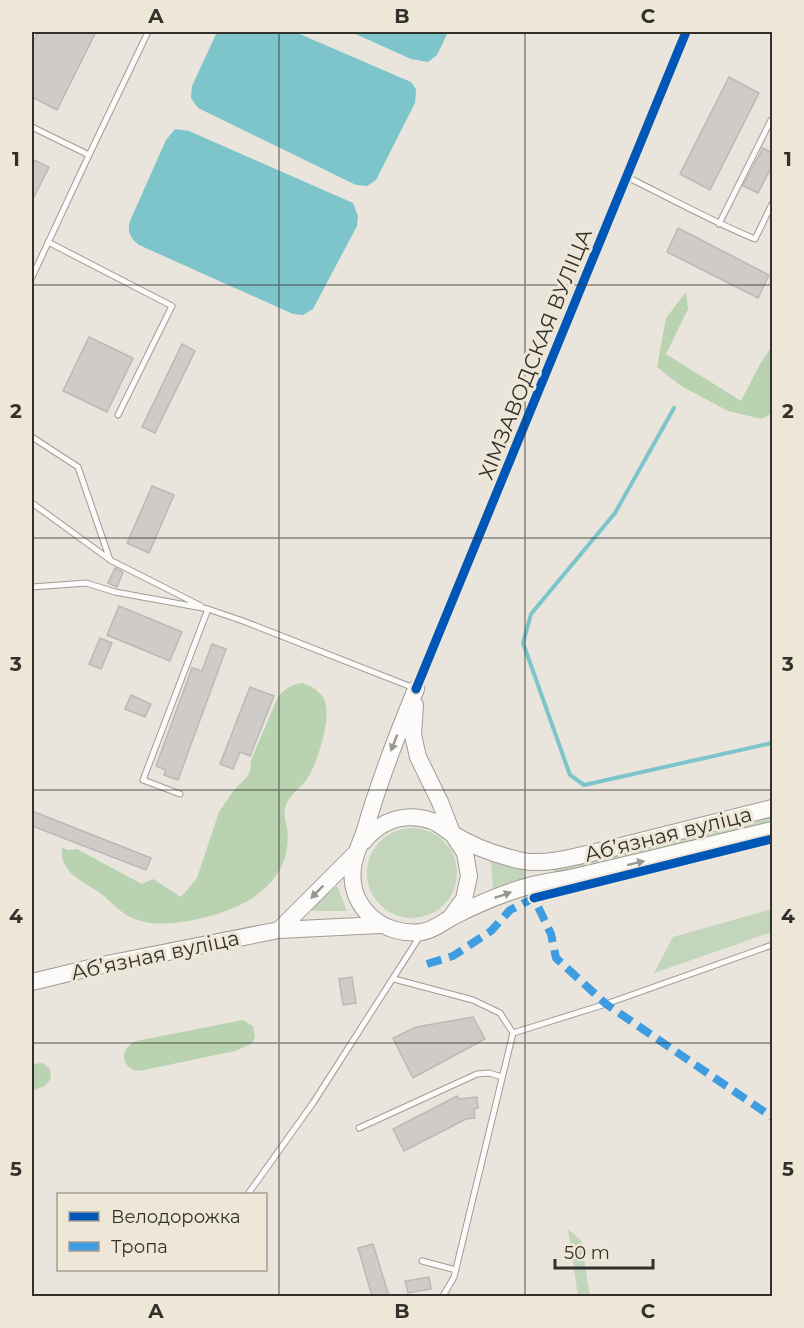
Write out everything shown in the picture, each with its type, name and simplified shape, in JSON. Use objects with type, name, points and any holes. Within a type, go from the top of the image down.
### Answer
[{"type":"main road","points":[[416,689],[413,735],[418,757],[452,833],[465,853],[469,876],[464,899],[450,918],[437,927],[423,932],[401,933],[380,925],[368,915],[356,893],[352,869],[380,783],[416,689]]},
{"type":"main road","name":"Абʼязная вуліца","points":[[452,833],[498,854],[526,861],[564,859],[772,808]]},
{"type":"main road","points":[[279,930],[358,849],[372,831],[387,821],[403,817],[421,817],[437,823],[452,833]]},
{"type":"main road","name":"Абʼязная вуліца","points":[[450,918],[486,901],[530,885],[579,876],[772,830]]},
{"type":"main road","name":"Абʼязная вуліца","points":[[32,982],[102,965],[279,930],[380,925]]},
{"type":"street","name":"ХІМЗАВОДСКАЯ ВУЛІЦА","points":[[416,689],[686,32]]},
{"type":"lane","points":[[32,277],[148,32]]},
{"type":"lane","points":[[719,224],[772,121]]},
{"type":"lane","points":[[32,127],[89,155]]},
{"type":"lane","points":[[627,177],[700,212],[719,224],[755,239],[772,204]]},
{"type":"lane","points":[[48,242],[172,306],[118,415]]},
{"type":"lane","points":[[32,437],[78,467],[110,560]]},
{"type":"lane","points":[[32,504],[110,560],[208,609],[416,689]]},
{"type":"lane","points":[[32,587],[87,583],[115,592],[208,609]]},
{"type":"lane","points":[[180,794],[143,780],[208,609]]},
{"type":"lane","points":[[249,1193],[314,1103],[423,932]]},
{"type":"lane","points":[[513,1033],[606,1004],[772,945]]},
{"type":"lane","points":[[394,980],[473,1000],[500,1013],[513,1033],[456,1270],[443,1296]]},
{"type":"lane","points":[[359,1128],[477,1074],[489,1073],[502,1077]]},
{"type":"lane","points":[[423,1260],[456,1270]]},
{"type":"green space","points":[[686,292],[688,309],[666,354],[741,401],[772,346],[772,413],[762,419],[728,411],[681,386],[657,367],[666,318]]},
{"type":"green space","points":[[302,683],[320,693],[324,699],[327,716],[325,728],[315,764],[285,808],[288,838],[284,861],[274,878],[254,897],[230,909],[199,919],[153,923],[125,914],[69,871],[62,857],[62,848],[77,849],[142,884],[153,879],[181,897],[197,878],[219,812],[250,771],[251,760],[278,697],[288,687]]},
{"type":"green space","points":[[772,814],[772,821],[744,829],[555,873],[553,869]]},
{"type":"green space","points":[[412,828],[429,832],[444,841],[453,856],[457,873],[453,890],[444,905],[429,914],[412,918],[395,914],[380,905],[371,890],[367,873],[371,856],[380,841],[395,832]]},
{"type":"green space","points":[[491,862],[524,869],[525,878],[493,890]]},
{"type":"green space","points":[[337,886],[347,911],[307,911]]},
{"type":"green space","points":[[772,909],[772,932],[654,973],[673,937]]},
{"type":"green space","points":[[243,1020],[253,1026],[255,1038],[251,1044],[235,1051],[139,1071],[132,1069],[125,1062],[127,1048],[136,1041]]},
{"type":"green space","points":[[42,1063],[50,1069],[51,1078],[45,1086],[32,1091],[32,1064]]},
{"type":"green space","points":[[568,1229],[581,1240],[590,1296],[578,1296]]},
{"type":"water","points":[[217,32],[295,32],[411,82],[416,89],[415,103],[376,180],[367,186],[356,185],[198,108],[191,98],[192,86]]},
{"type":"water","points":[[351,32],[448,32],[437,55],[428,62],[411,59]]},
{"type":"water","points":[[175,129],[189,131],[353,203],[358,216],[357,226],[313,309],[303,315],[293,314],[139,245],[133,240],[129,231],[130,221],[166,140]]},
{"type":"building","points":[[38,32],[96,32],[57,110],[32,97],[32,45]]},
{"type":"building","points":[[729,77],[759,93],[710,190],[680,174]]},
{"type":"building","points":[[763,148],[772,153],[772,166],[758,193],[743,186]]},
{"type":"building","points":[[32,159],[49,167],[32,201]]},
{"type":"building","points":[[678,228],[769,275],[758,298],[667,252]]},
{"type":"building","points":[[89,337],[133,358],[107,412],[63,391]]},
{"type":"building","points":[[182,344],[195,351],[155,433],[142,427]]},
{"type":"building","points":[[152,486],[174,495],[149,553],[127,543]]},
{"type":"building","points":[[115,568],[123,572],[117,587],[108,583]]},
{"type":"building","points":[[119,606],[182,632],[170,661],[107,635]]},
{"type":"building","points":[[100,638],[112,643],[101,669],[89,664]]},
{"type":"building","points":[[212,644],[226,649],[178,780],[164,775],[166,770],[156,766],[192,668],[202,671]]},
{"type":"building","points":[[250,687],[274,696],[250,756],[240,752],[233,769],[220,764]]},
{"type":"building","points":[[131,695],[151,704],[145,717],[125,709]]},
{"type":"building","points":[[32,811],[151,858],[146,870],[32,826]]},
{"type":"building","points":[[352,977],[356,1003],[343,1005],[339,979]]},
{"type":"building","points":[[473,1017],[485,1039],[413,1078],[393,1038],[416,1027]]},
{"type":"building","points":[[457,1096],[459,1099],[477,1097],[478,1108],[474,1109],[475,1118],[466,1119],[404,1151],[393,1129]]},
{"type":"building","points":[[373,1244],[389,1296],[372,1296],[358,1248]]},
{"type":"building","points":[[429,1277],[431,1289],[408,1293],[405,1281]]},
{"type":"waterway","points":[[674,408],[615,513],[531,614],[523,643],[570,775],[584,785],[772,743]]},
{"type":"marked path","points":[[427,964],[453,956],[491,931],[510,910],[534,898],[551,934],[556,958],[606,1004],[772,1117]]},
{"type":"cycle path","points":[[416,689],[686,32]]},
{"type":"cycle path","points":[[534,898],[772,839]]}]
